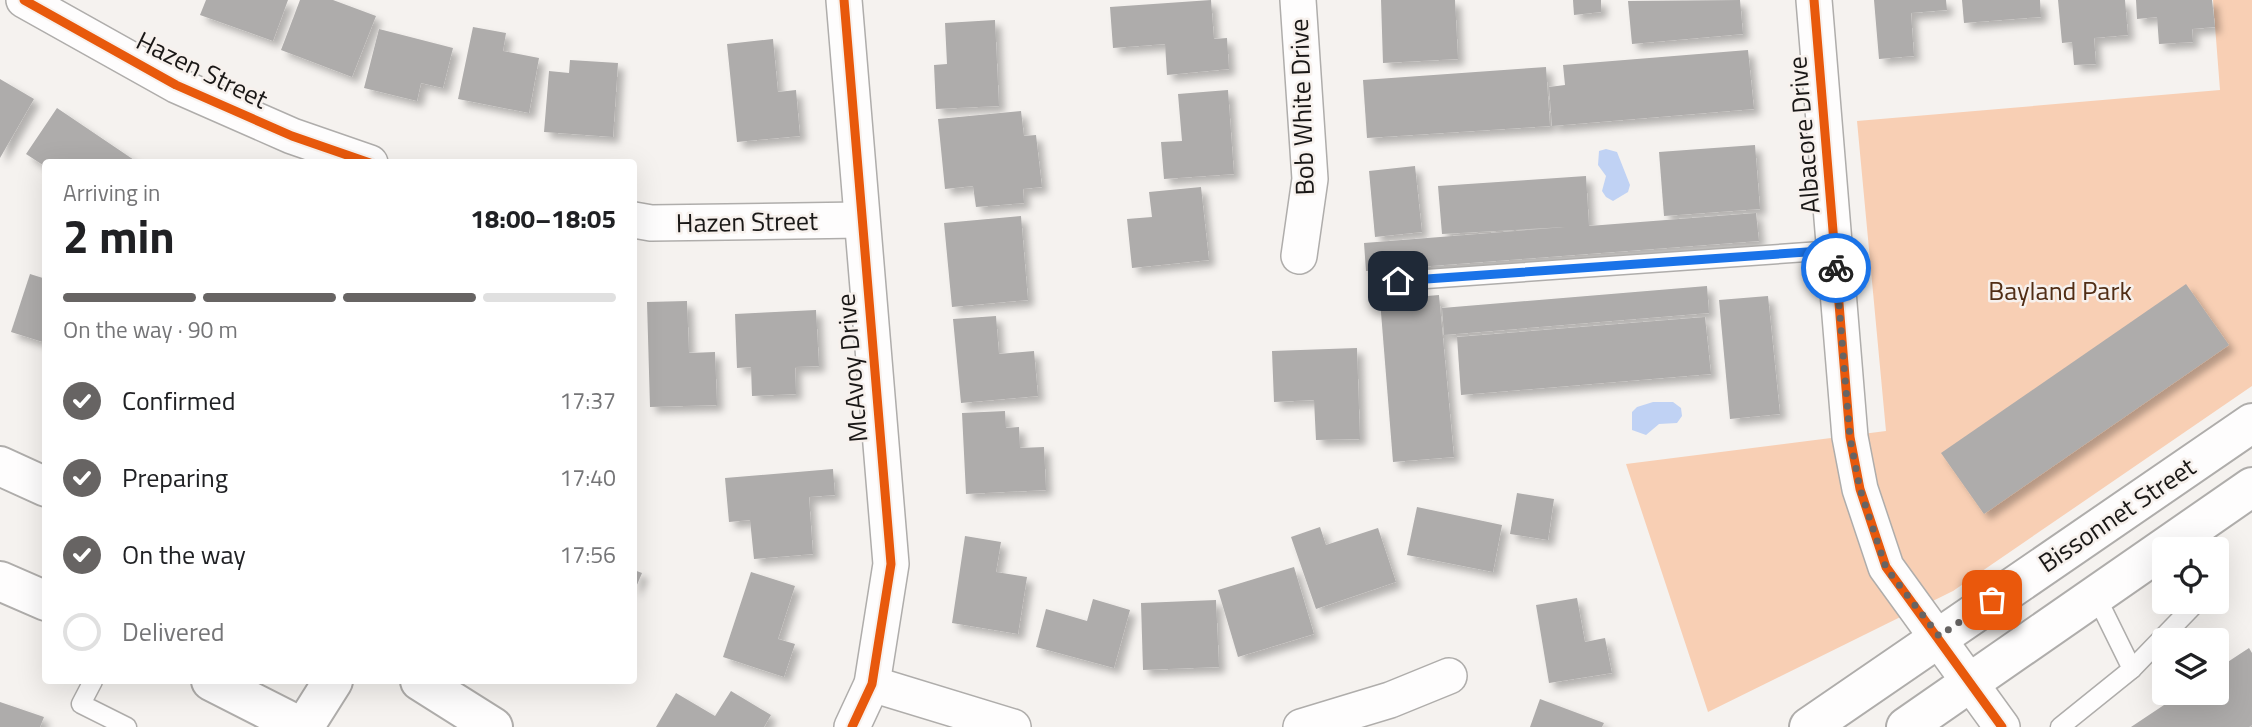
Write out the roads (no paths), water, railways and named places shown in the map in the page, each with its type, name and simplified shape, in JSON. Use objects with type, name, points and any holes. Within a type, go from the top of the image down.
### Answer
[{"type":"main road","name":"Bissonnet Street","points":[[1809,727],[2252,423]]},
{"type":"main road","points":[[0,466],[42,485]]},
{"type":"main road","name":"Bissonnet Street","points":[[2194,537],[2252,487]]},
{"type":"main road","name":"Bissonnet Street","points":[[1906,727],[2096,596],[2152,563]]},
{"type":"main road","points":[[0,581],[42,599]]},
{"type":"main road","points":[[217,684],[302,727],[331,684]]},
{"type":"main road","points":[[425,684],[494,727]]},
{"type":"street","name":"Hazen Street","points":[[24,0],[176,85],[292,136],[358,159]]},
{"type":"street","name":"McAvoy Drive","points":[[844,0],[860,220],[891,564],[872,684],[852,727]]},
{"type":"street","name":"Bob White Drive","points":[[1298,0],[1310,179],[1299,256]]},
{"type":"street","name":"Albacore Drive","points":[[1814,0],[1850,438],[1860,489],[1886,568],[1939,636],[2002,727]]},
{"type":"street","name":"Hazen Street","points":[[637,221],[651,223],[860,220]]},
{"type":"street","points":[[1301,727],[1390,700],[1449,676]]},
{"type":"street","points":[[872,684],[1013,727]]},
{"type":"lane","points":[[1398,281],[1835,250]]},
{"type":"lane","points":[[2096,596],[2132,669]]},
{"type":"lane","points":[[2060,727],[2132,669],[2185,614]]},
{"type":"lane","points":[[91,684],[81,704],[127,727]]},
{"type":"water","points":[[1606,149],[1617,152],[1630,185],[1628,192],[1613,201],[1602,191],[1606,176],[1598,165],[1599,151]]},
{"type":"water","points":[[1653,402],[1673,402],[1681,408],[1682,416],[1677,423],[1659,424],[1646,435],[1632,430],[1632,412],[1637,407]]},
{"type":"park label","name":"Bayland Park","points":[[2060,291]]}]
